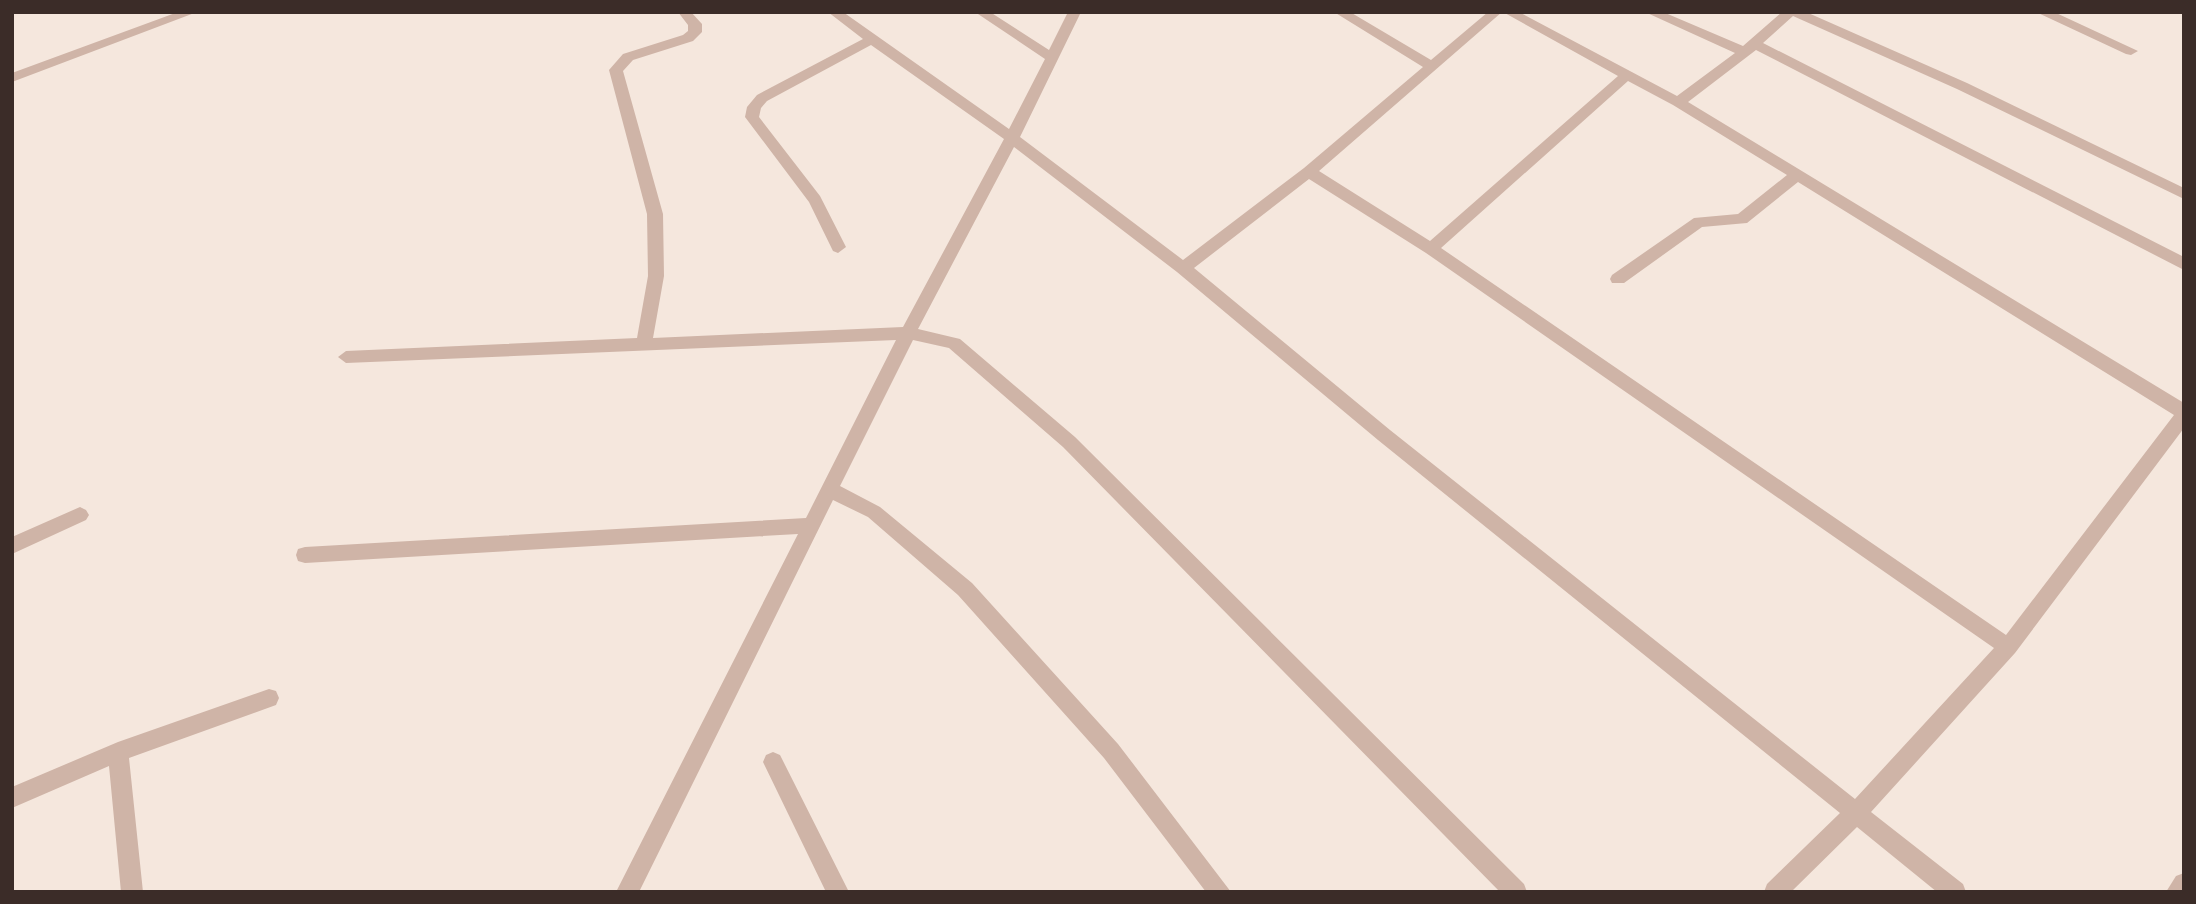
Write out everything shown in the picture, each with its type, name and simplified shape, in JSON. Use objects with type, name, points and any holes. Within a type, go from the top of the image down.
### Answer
[{"type":"street","points":[[12,78],[191,12]]},
{"type":"street","points":[[644,344],[656,275],[655,214],[616,70],[628,57],[688,38],[695,32],[695,24],[684,12]]},
{"type":"street","points":[[834,12],[1012,138],[1183,268],[1384,435],[1955,892]]},
{"type":"street","points":[[981,12],[1051,57]]},
{"type":"street","points":[[627,892],[908,333],[1012,138],[1075,12]]},
{"type":"street","points":[[1340,12],[1433,67]]},
{"type":"street","points":[[1183,268],[1309,172],[1496,12]]},
{"type":"street","points":[[1509,12],[1678,102],[2184,413],[2008,647],[1855,814],[1775,892]]},
{"type":"street","points":[[1651,12],[1749,48],[2184,264]]},
{"type":"street","points":[[1678,102],[1749,48],[1790,12]]},
{"type":"street","points":[[1795,12],[1962,86],[2184,194]]},
{"type":"street","points":[[2042,12],[2131,51]]},
{"type":"street","points":[[838,247],[815,200],[752,117],[754,107],[762,98],[872,39]]},
{"type":"street","points":[[1431,249],[1627,75]]},
{"type":"street","points":[[1309,172],[1431,249],[2008,647]]},
{"type":"street","points":[[1618,279],[1699,222],[1742,219],[1797,175]]},
{"type":"street","points":[[346,357],[908,333],[954,343],[1069,442],[1516,892]]},
{"type":"street","points":[[830,489],[874,512],[965,589],[1111,751],[1220,892]]},
{"type":"street","points":[[12,546],[80,515]]},
{"type":"street","points":[[304,555],[811,526]]},
{"type":"street","points":[[12,798],[118,752],[269,698]]},
{"type":"street","points":[[118,752],[132,892]]},
{"type":"street","points":[[773,762],[838,892]]},
{"type":"street","points":[[2177,892],[2184,884]]}]
